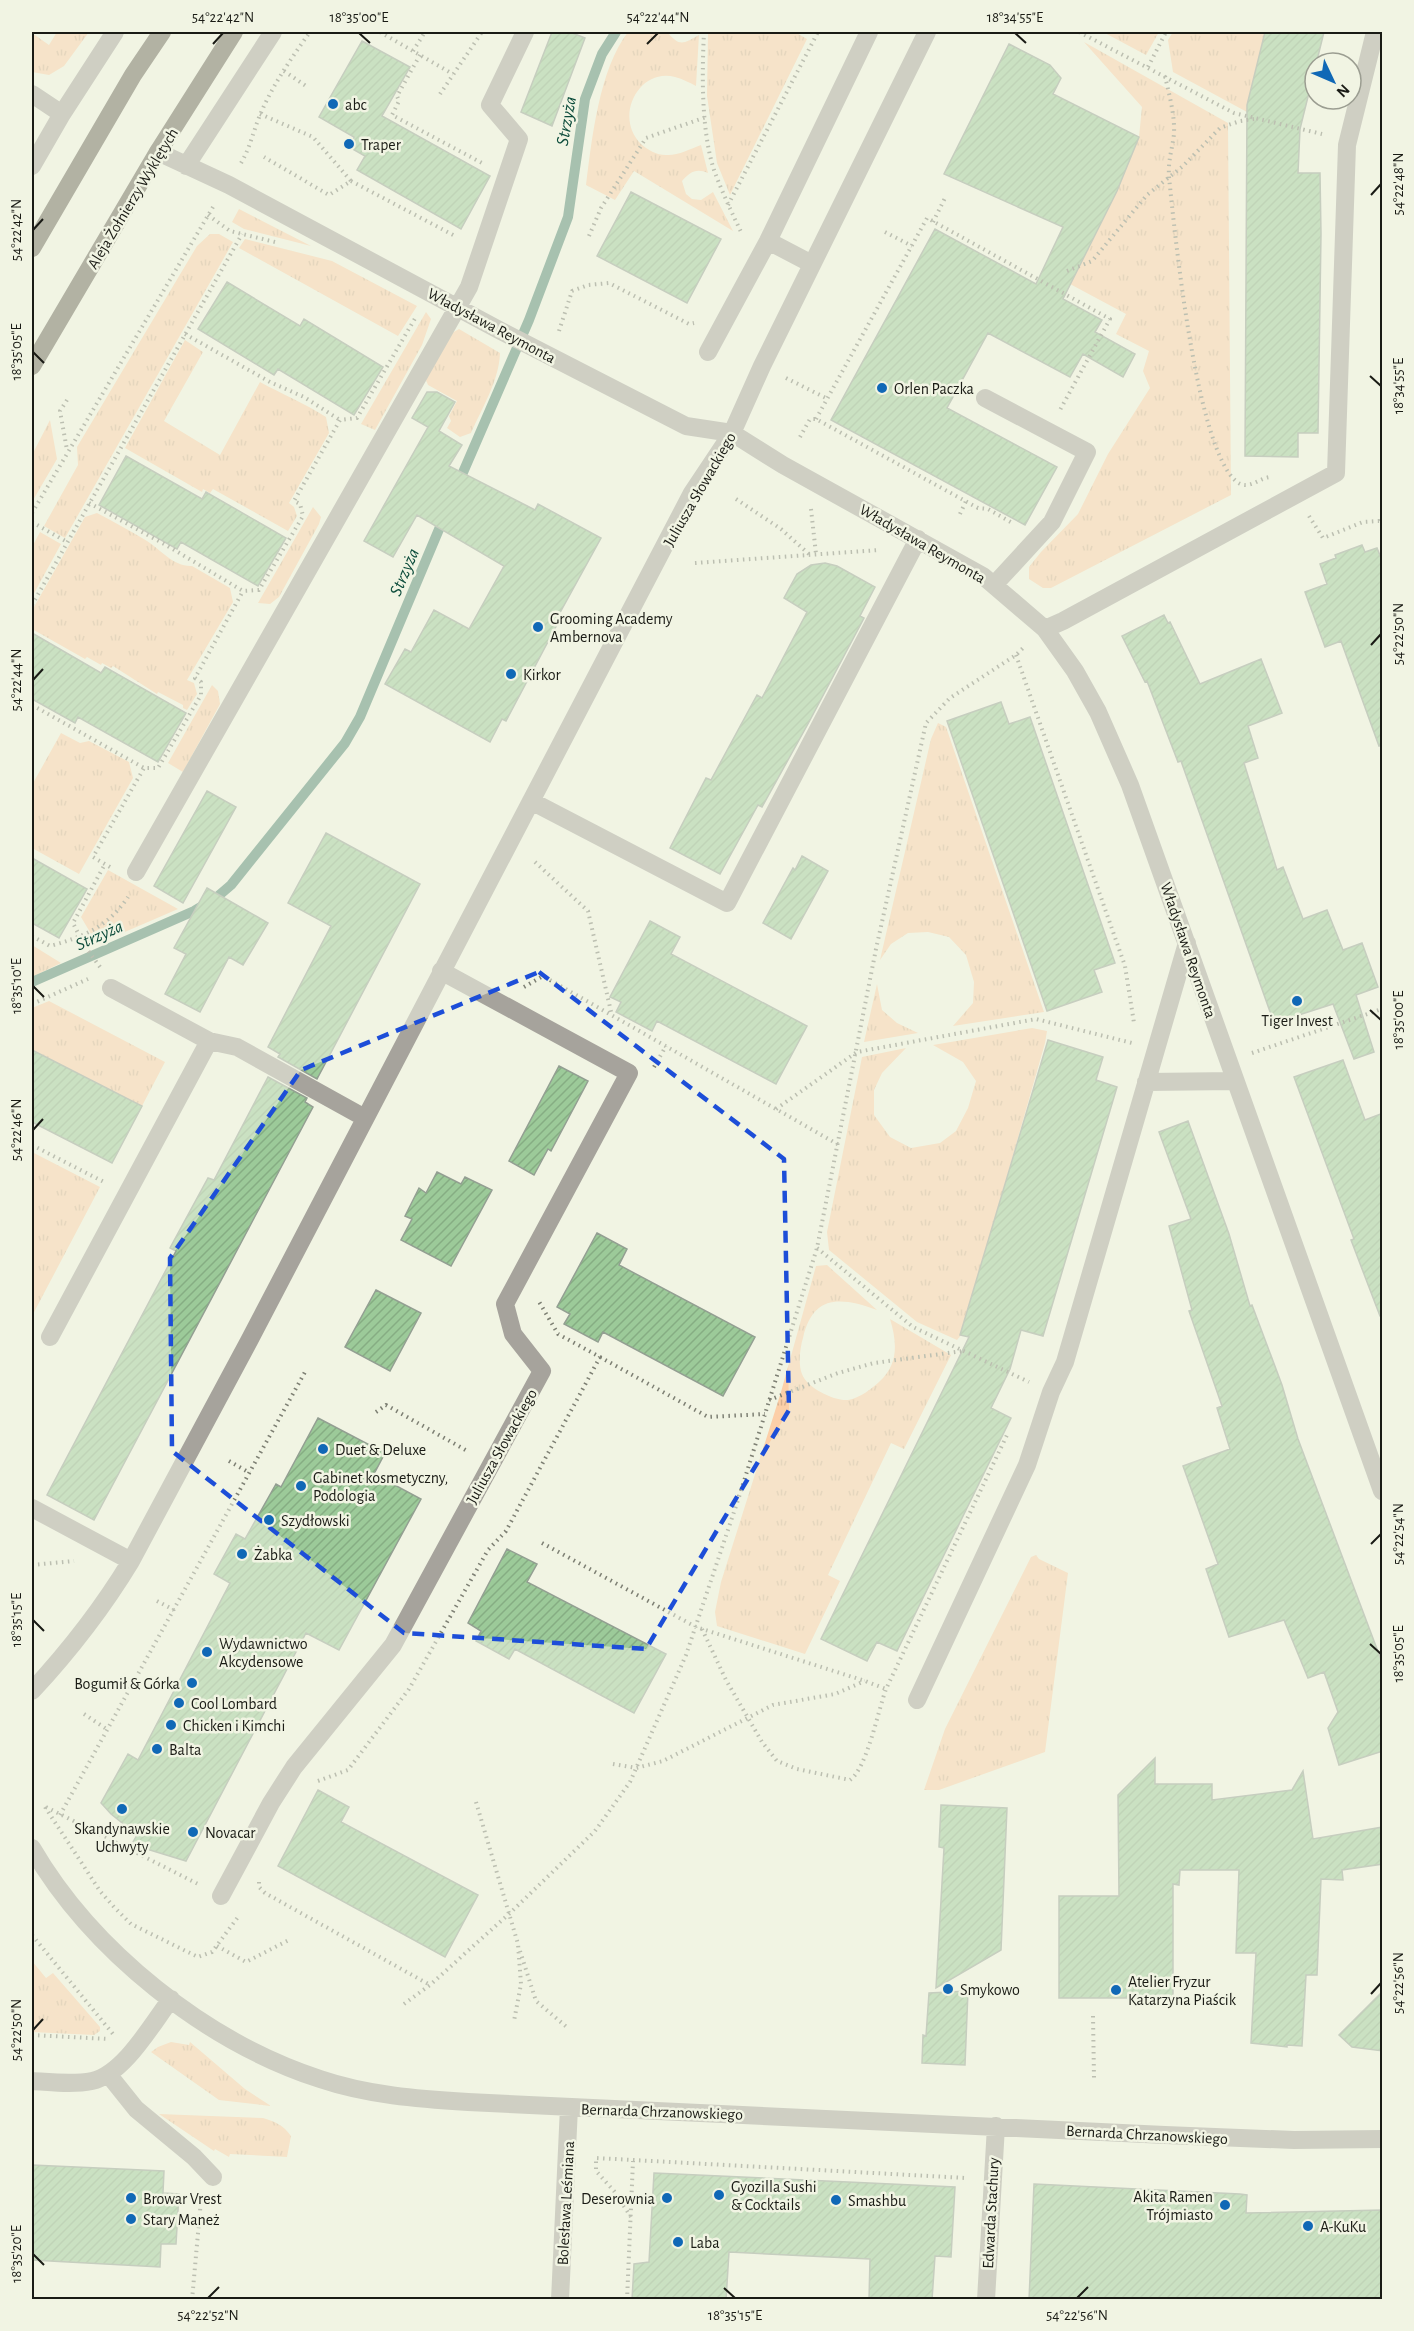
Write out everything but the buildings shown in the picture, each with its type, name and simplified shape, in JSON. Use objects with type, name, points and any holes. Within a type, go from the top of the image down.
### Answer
[{"type":"main road","points":[[32,248],[133,75],[162,32]]},
{"type":"main road","name":"Aleja Żołnierzy Wyklętych","points":[[32,366],[158,152],[234,32]]},
{"type":"street","points":[[32,166],[62,114],[116,32]]},
{"type":"street","points":[[186,166],[273,32]]},
{"type":"street","points":[[136,877],[469,287],[519,139],[490,105],[525,32]]},
{"type":"street","points":[[708,352],[768,241],[869,32]]},
{"type":"street","name":"Juliusza Słowackiego","points":[[32,1691],[65,1656],[114,1589],[131,1561],[249,1341],[692,493],[732,433],[762,366],[927,32]]},
{"type":"street","points":[[1045,629],[1336,473],[1347,145],[1375,32]]},
{"type":"street","points":[[32,94],[62,114]]},
{"type":"street","name":"Władysława Reymonta","points":[[158,152],[229,185],[499,330],[686,426],[732,433],[783,465],[918,539],[994,585],[1045,629],[1075,671],[1098,712],[1130,785],[1383,1491]]},
{"type":"street","points":[[768,241],[812,264]]},
{"type":"street","points":[[985,398],[1087,452],[1052,522],[994,585]]},
{"type":"street","points":[[531,801],[727,903],[918,539]]},
{"type":"street","points":[[917,1700],[1027,1465],[1052,1392],[1065,1362],[1187,943]]},
{"type":"street","name":"Juliusza Słowackiego","points":[[221,1896],[271,1803],[294,1767],[393,1645],[542,1371],[513,1334],[506,1304],[629,1073],[441,971]]},
{"type":"street","points":[[111,988],[209,1041],[237,1047],[365,1118]]},
{"type":"street","points":[[50,1337],[209,1041]]},
{"type":"street","points":[[1146,1082],[1235,1082]]},
{"type":"street","points":[[32,1508],[131,1561]]},
{"type":"street","name":"Bernarda Chrzanowskiego","points":[[32,1848],[59,1891],[89,1927],[120,1957],[171,1999],[222,2034],[251,2050],[320,2079],[354,2088],[410,2097],[569,2107],[1294,2140],[1383,2139]]},
{"type":"street","points":[[32,2081],[79,2083],[94,2081],[108,2074],[134,2050],[171,1999]]},
{"type":"street","points":[[108,2074],[136,2109],[208,2172]]},
{"type":"street","name":"Bolesława Leśmiana","points":[[560,2300],[569,2107]]},
{"type":"street","name":"Edwarda Stachury","points":[[986,2300],[996,2126]]},
{"type":"path","points":[[240,166],[248,151],[260,114],[284,71],[310,32]]},
{"type":"path","points":[[380,32],[453,74]]},
{"type":"path","points":[[413,51],[425,32]]},
{"type":"path","points":[[440,94],[482,32]]},
{"type":"path","points":[[704,32],[702,81],[713,168],[728,206],[744,237]]},
{"type":"path","points":[[728,206],[818,32]]},
{"type":"path","points":[[1079,32],[1234,113],[1332,136]]},
{"type":"path","points":[[1148,67],[1166,32]]},
{"type":"path","points":[[420,55],[397,96],[399,101],[392,115],[507,177]]},
{"type":"path","points":[[284,71],[306,86]]},
{"type":"path","points":[[1165,76],[1173,115],[1174,135],[1169,154],[1169,177],[1198,385],[1214,441],[1227,470],[1238,483],[1245,485],[1267,477],[1274,477],[1277,481]]},
{"type":"path","points":[[260,114],[313,137],[351,181],[455,236]]},
{"type":"path","points":[[589,236],[601,208],[646,138],[706,117]]},
{"type":"path","points":[[1067,271],[1092,261],[1147,195],[1220,128],[1240,121],[1258,119]]},
{"type":"path","points":[[264,157],[329,195],[351,181]]},
{"type":"path","points":[[933,222],[946,196]]},
{"type":"path","points":[[32,513],[67,450],[218,202]]},
{"type":"path","points":[[816,420],[927,219],[1110,319],[1048,432]]},
{"type":"path","points":[[885,232],[912,246]]},
{"type":"path","points":[[32,605],[242,234]]},
{"type":"path","points":[[557,338],[572,291],[588,285],[609,283],[688,324],[697,323]]},
{"type":"path","points":[[185,333],[270,382],[304,397],[340,420],[357,418],[422,306]]},
{"type":"path","points":[[783,377],[828,399]]},
{"type":"path","points":[[67,400],[60,411],[67,450]]},
{"type":"path","points":[[825,405],[832,409]]},
{"type":"path","points":[[800,437],[810,419],[816,420],[978,508],[988,509]]},
{"type":"path","points":[[89,503],[243,591],[260,590],[303,516],[300,504],[294,501],[340,420]]},
{"type":"path","points":[[1297,495],[1323,538],[1363,522],[1379,521],[1383,524]]},
{"type":"path","points":[[736,499],[781,529],[810,555]]},
{"type":"path","points":[[960,514],[966,501]]},
{"type":"path","points":[[811,506],[816,554]]},
{"type":"path","points":[[32,522],[67,542]]},
{"type":"path","points":[[695,563],[881,550]]},
{"type":"path","points":[[32,705],[144,768],[158,768],[201,695],[201,682],[195,678],[243,591]]},
{"type":"path","points":[[404,2004],[430,1985],[510,1913],[595,1831],[630,1782],[696,1627],[817,1248],[878,938],[926,723],[950,698],[1016,656],[1027,643]]},
{"type":"path","points":[[1016,656],[1125,966],[1133,1005],[1135,1033],[1130,1055]]},
{"type":"path","points":[[32,936],[50,946],[80,938],[107,921],[126,900],[136,877],[93,857],[144,768]]},
{"type":"path","points":[[535,862],[588,911],[612,1016]]},
{"type":"path","points":[[100,968],[84,945],[73,923],[105,864]]},
{"type":"path","points":[[518,991],[543,976],[839,1145]]},
{"type":"path","points":[[32,1004],[92,977]]},
{"type":"path","points":[[1252,1053],[1383,1009]]},
{"type":"path","points":[[776,1109],[856,1052],[1036,1019],[1133,1043],[1155,1053]]},
{"type":"path","points":[[32,1145],[107,1184]]},
{"type":"path","points":[[817,1248],[914,1327],[1052,1392]]},
{"type":"path","points":[[769,1400],[838,1373],[874,1363],[964,1351]]},
{"type":"path","points":[[600,1357],[708,1417],[765,1414]]},
{"type":"path","points":[[60,1815],[305,1372]]},
{"type":"path","points":[[376,1412],[386,1405],[491,1464]]},
{"type":"path","points":[[702,1629],[726,1680],[762,1742],[777,1761],[797,1769],[850,1780],[857,1775],[865,1759],[877,1712],[886,1689],[1011,1425]]},
{"type":"path","points":[[230,1461],[250,1473]]},
{"type":"path","points":[[542,1543],[696,1627],[886,1689]]},
{"type":"path","points":[[32,1565],[78,1561]]},
{"type":"path","points":[[157,1601],[174,1610]]},
{"type":"path","points":[[613,1764],[636,1768],[663,1761],[773,1705],[835,1694],[865,1681]]},
{"type":"path","points":[[84,1714],[108,1730]]},
{"type":"path","points":[[476,1802],[536,2001],[568,2029]]},
{"type":"path","points":[[221,1896],[45,1807],[100,1891],[131,1924],[198,1957],[212,1952],[221,1941]]},
{"type":"path","points":[[32,1935],[118,2039],[32,2035]]},
{"type":"path","points":[[217,1946],[246,1962],[289,1940]]},
{"type":"path","points":[[514,2021],[520,1984],[518,1944]]},
{"type":"path","points":[[1093,2016],[1094,2078]]},
{"type":"path","points":[[631,2217],[614,2191],[596,2171],[596,2158],[969,2178],[993,2159]]},
{"type":"path","points":[[627,2300],[633,2161]]},
{"type":"path","points":[[192,2300],[208,2172]]},
{"type":"highlighted area","points":[[539,972],[784,1159],[789,1410],[646,1649],[404,1633],[172,1451],[170,1258],[301,1070]]},
{"type":"green space","points":[[57,32],[89,32],[64,66],[49,75],[32,72],[32,33],[49,45]]},
{"type":"green space","points":[[628,32],[667,32],[679,42],[699,35],[696,86],[675,77],[662,76],[651,79],[641,86],[634,96],[630,108],[630,120],[633,133],[641,144],[656,153],[670,155],[701,145],[708,173],[697,171],[685,178],[682,181],[686,194],[692,199],[701,200],[713,192],[733,231],[634,171],[615,200],[586,185],[598,105],[610,65]]},
{"type":"green space","points":[[708,32],[795,32],[807,39],[730,195],[717,163],[707,96]]},
{"type":"green space","points":[[1103,32],[1159,32],[1146,55]]},
{"type":"green space","points":[[1173,32],[1266,32],[1247,112],[1173,72],[1168,40]]},
{"type":"green space","points":[[1084,42],[1228,123],[1231,495],[1051,588],[1043,588],[1029,579],[1029,567],[1078,514],[1108,454],[1150,388],[1143,371],[1149,351],[1116,334],[1126,314],[1070,284],[1118,187],[1139,137],[1142,107]]},
{"type":"green space","points":[[239,209],[311,246],[244,229],[232,222]]},
{"type":"green space","points":[[210,234],[219,234],[233,242],[65,538],[44,526],[78,465],[77,447],[197,246]]},
{"type":"green space","points":[[245,239],[332,261],[417,306],[398,336],[239,248]]},
{"type":"green space","points":[[426,312],[431,319],[422,345],[375,430],[361,424]]},
{"type":"green space","points":[[459,329],[500,353],[497,374],[485,404],[471,433],[460,437],[447,428],[451,421],[449,416],[457,401],[428,385],[424,375],[452,333]]},
{"type":"green space","points":[[185,340],[203,352],[164,421],[220,455],[260,382],[326,417],[329,433],[289,503],[294,507],[297,516],[288,531],[213,489],[210,493],[203,489],[202,492],[125,448]]},
{"type":"green space","points":[[50,420],[57,459],[32,502],[32,455]]},
{"type":"green space","points":[[313,507],[321,517],[319,524],[279,597],[270,604],[258,603]]},
{"type":"green space","points":[[97,513],[147,541],[179,564],[192,566],[230,588],[233,602],[187,680],[194,683],[197,694],[187,710],[183,708],[183,705],[158,692],[157,694],[113,666],[111,668],[102,663],[101,665],[87,657],[85,659],[32,629],[34,607],[85,517]]},
{"type":"green space","points":[[40,532],[61,544],[32,597],[32,547]]},
{"type":"green space","points":[[212,685],[218,691],[220,704],[183,772],[168,763]]},
{"type":"green space","points":[[938,723],[946,727],[1044,1012],[953,1026],[973,1003],[974,982],[966,955],[949,937],[928,932],[908,933],[891,944],[880,960],[931,739]]},
{"type":"green space","points":[[61,733],[80,743],[89,741],[129,762],[133,778],[79,874],[32,848],[32,785]]},
{"type":"green space","points":[[108,870],[178,909],[97,944],[81,917]]},
{"type":"green space","points":[[32,945],[61,963],[32,977]]},
{"type":"green space","points":[[877,984],[882,1010],[897,1023],[918,1033],[864,1042]]},
{"type":"green space","points":[[49,1001],[165,1062],[142,1106],[32,1050],[32,1008]]},
{"type":"green space","points":[[1032,1028],[1047,1031],[1045,1043],[962,1334],[957,1340],[917,1322],[829,1250],[827,1232],[862,1057],[906,1048],[882,1073],[874,1090],[874,1115],[890,1137],[911,1148],[940,1143],[956,1131],[968,1108],[976,1081],[963,1062],[933,1045]]},
{"type":"green space","points":[[32,1152],[100,1187],[32,1316]]},
{"type":"green space","points":[[827,1265],[877,1310],[840,1302],[821,1306],[814,1313],[803,1338],[800,1361],[802,1374],[815,1389],[842,1400],[848,1400],[861,1395],[879,1382],[890,1368],[895,1352],[890,1319],[951,1355],[904,1449],[891,1443],[828,1575],[840,1581],[805,1654],[717,1626],[715,1612],[721,1582],[781,1392],[816,1266]]},
{"type":"green space","points":[[1036,1555],[1039,1559],[1068,1573],[1045,1752],[939,1790],[924,1790],[945,1729],[1031,1557]]},
{"type":"green space","points":[[32,1961],[46,1978],[53,1973],[100,2027],[100,2031],[94,2035],[32,2032]]},
{"type":"green space","points":[[171,2042],[189,2045],[190,2042],[245,2089],[271,2106],[219,2100],[151,2052]]},
{"type":"green space","points":[[159,2114],[268,2119],[282,2127],[291,2136],[287,2157],[230,2154],[229,2157],[215,2149],[214,2151]]},
{"type":"waterway","name":"Strzyża","points":[[458,484],[529,320],[568,217],[585,99],[602,54],[616,32]]},
{"type":"waterway","name":"Strzyża","points":[[32,982],[194,911],[231,885],[345,743],[360,717],[445,515]]},
{"type":"place","name":"abc","points":[[333,104]]},
{"type":"place","name":"Traper","points":[[349,144]]},
{"type":"place","name":"Orlen Paczka","points":[[882,388]]},
{"type":"place","name":"Grooming Academy Ambernova","points":[[538,627]]},
{"type":"place","name":"Kirkor","points":[[511,674]]},
{"type":"place","name":"Tiger Invest","points":[[1297,1001]]},
{"type":"place","name":"Duet & Deluxe","points":[[323,1449]]},
{"type":"place","name":"Gabinet kosmetyczny, Podologia","points":[[301,1486]]},
{"type":"place","name":"Szydłowski","points":[[269,1520]]},
{"type":"place","name":"Żabka","points":[[242,1554]]},
{"type":"place","name":"Wydawnictwo Akcydensowe","points":[[207,1652]]},
{"type":"place","name":"Bogumił & Górka","points":[[192,1683]]},
{"type":"place","name":"Cool Lombard","points":[[179,1703]]},
{"type":"place","name":"Chicken i Kimchi","points":[[171,1725]]},
{"type":"place","name":"Balta","points":[[157,1749]]},
{"type":"place","name":"Skandynawskie Uchwyty","points":[[122,1809]]},
{"type":"place","name":"Novacar","points":[[193,1832]]},
{"type":"place","name":"Smykowo","points":[[948,1989]]},
{"type":"place","name":"Atelier Fryzur Katarzyna Piaścik","points":[[1116,1990]]},
{"type":"place","name":"Gyozilla Sushi & Cocktails","points":[[719,2195]]},
{"type":"place","name":"Browar Vrest","points":[[131,2198]]},
{"type":"place","name":"Deserownia","points":[[667,2198]]},
{"type":"place","name":"Smashbu","points":[[836,2200]]},
{"type":"place","name":"Akita Ramen Trójmiasto","points":[[1225,2205]]},
{"type":"place","name":"Stary Maneż","points":[[131,2219]]},
{"type":"place","name":"A-KuKu","points":[[1308,2226]]},
{"type":"place","name":"Laba","points":[[678,2242]]}]
